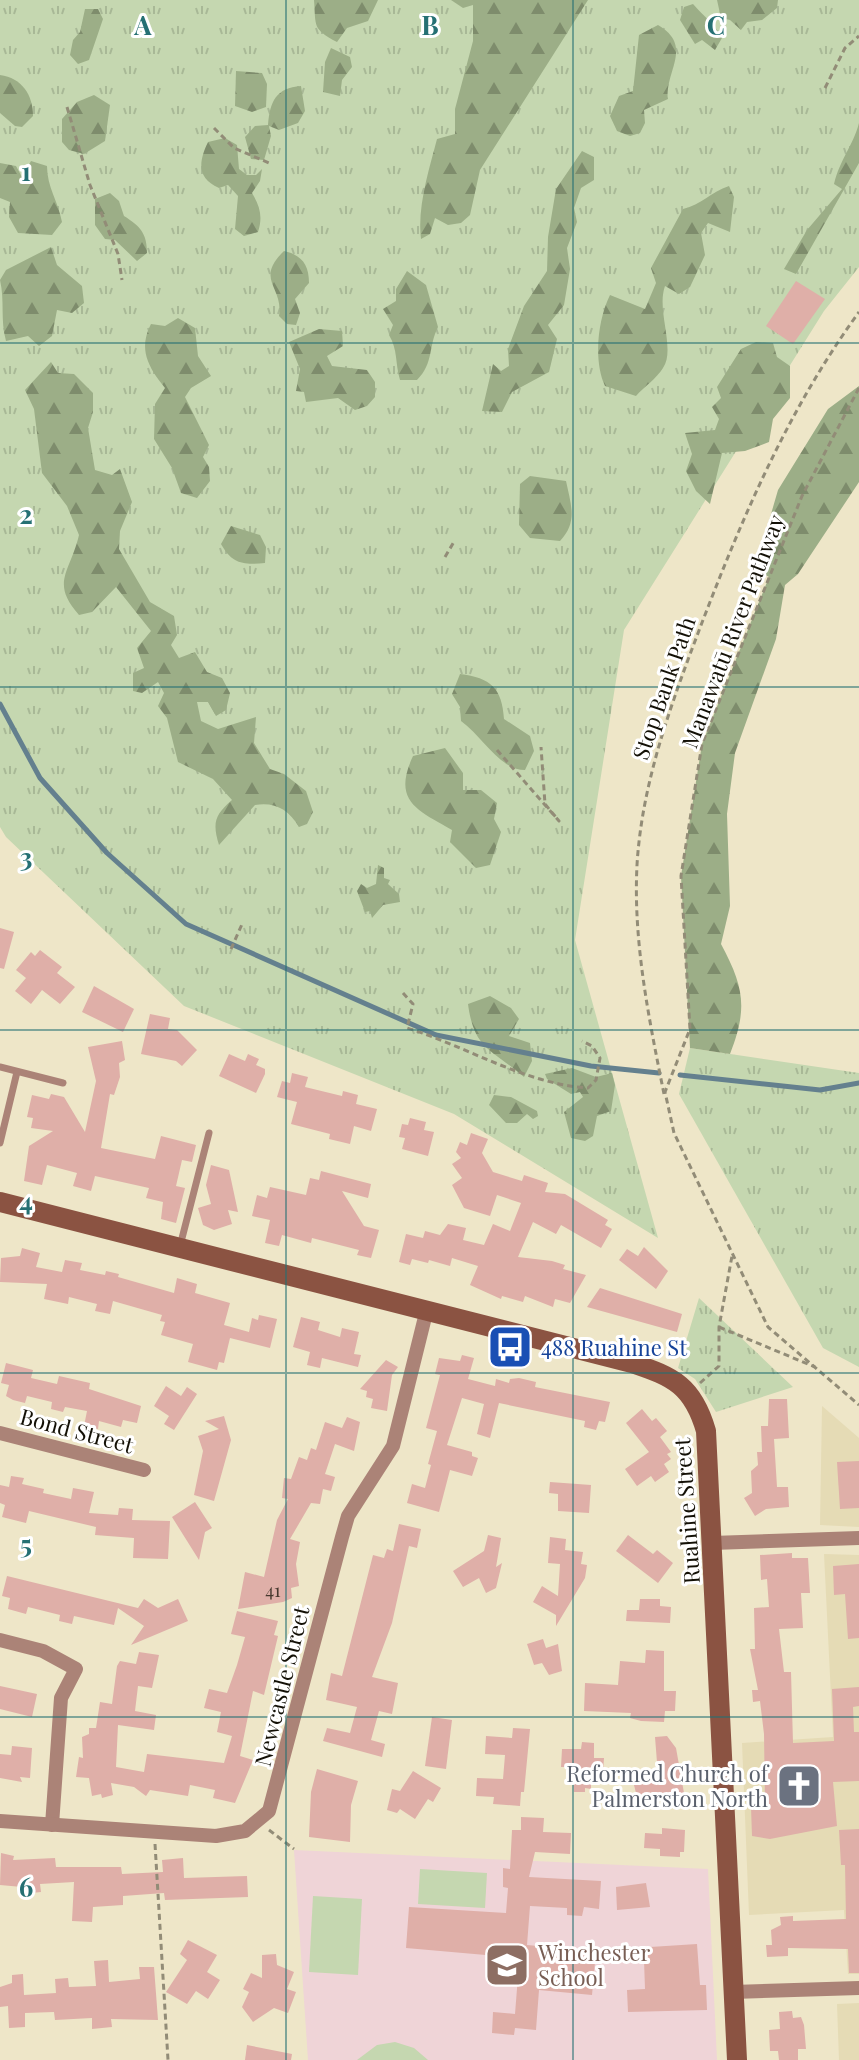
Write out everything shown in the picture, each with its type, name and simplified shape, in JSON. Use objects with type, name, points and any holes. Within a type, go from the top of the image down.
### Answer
[{"type":"street","points":[[0,1202],[426,1313],[632,1363],[665,1375],[691,1393]]},
{"type":"street","name":"Newcastle Street","points":[[258,1823],[269,1811],[276,1789],[348,1516],[393,1446],[426,1313]]},
{"type":"street","name":"Ruahine Street","points":[[691,1393],[706,1431],[737,2060]]},
{"type":"street","name":"Bond Street","points":[[0,1433],[144,1470]]},
{"type":"street","points":[[712,1543],[859,1538]]},
{"type":"street","points":[[0,1640],[43,1651],[76,1669],[61,1698],[52,1825]]},
{"type":"street","points":[[0,1821],[216,1836],[245,1831],[258,1823]]},
{"type":"street","points":[[733,1992],[859,1988]]},
{"type":"lane","points":[[0,1067],[63,1083]]},
{"type":"lane","points":[[0,1143],[17,1072]]},
{"type":"lane","points":[[179,1248],[209,1133]]},
{"type":"path","points":[[825,88],[845,48],[859,36]]},
{"type":"path","points":[[67,107],[90,185],[118,254],[122,280]]},
{"type":"path","points":[[214,128],[234,148],[269,163]]},
{"type":"path","name":"Stop Bank Path","points":[[667,1110],[640,955],[637,864],[649,777],[685,668],[746,508],[804,395],[859,312]]},
{"type":"path","name":"Manawatū River Pathway","points":[[859,388],[802,496],[702,744],[681,876],[690,1029],[668,1078],[667,1110],[674,1133],[768,1327],[859,1405]]},
{"type":"path","points":[[445,557],[455,540]]},
{"type":"path","points":[[497,750],[559,821],[545,804],[541,747]]},
{"type":"path","points":[[231,949],[243,922]]},
{"type":"path","points":[[403,993],[413,1004],[407,1028],[554,1082],[588,1088],[596,1080],[600,1058],[592,1046],[582,1041]]},
{"type":"path","points":[[691,1393],[719,1366],[719,1327],[732,1256]]},
{"type":"path","points":[[719,1327],[818,1369]]},
{"type":"path","points":[[258,1823],[294,1849]]},
{"type":"path","points":[[154,1831],[168,2060]]},
{"type":"shaded area","points":[[822,1406],[859,1438],[859,1527],[820,1525]]},
{"type":"shaded area","points":[[824,1554],[859,1555],[859,1974],[848,1974],[844,1910],[749,1915],[742,1743],[833,1737]]},
{"type":"shaded area","name":"Winchester School","points":[[294,1850],[708,1869],[717,2060],[308,2060]]},
{"type":"shaded area","points":[[859,2003],[859,2060],[839,2060],[837,2004]]},
{"type":"green space","points":[[0,0],[859,0],[859,267],[824,311],[624,630],[575,940],[658,1238],[454,1114],[184,1006],[6,837],[0,827]]},
{"type":"green space","points":[[314,0],[378,0],[368,21],[347,28],[337,42],[319,30]]},
{"type":"green space","points":[[451,0],[588,0],[480,170],[470,215],[461,223],[448,225],[435,218],[430,234],[421,239],[422,201],[437,139],[455,134],[455,109],[473,41],[473,5],[463,8]]},
{"type":"green space","points":[[717,0],[778,0],[777,8],[762,20],[747,22],[741,30],[730,20],[721,18]]},
{"type":"green space","points":[[693,4],[722,38],[715,50],[702,40],[695,44],[680,20],[684,7]]},
{"type":"green space","points":[[85,9],[98,9],[103,19],[89,60],[78,64],[70,55]]},
{"type":"green space","points":[[658,25],[669,33],[676,50],[668,99],[644,110],[645,123],[640,133],[630,136],[617,131],[610,116],[619,96],[633,91],[639,35]]},
{"type":"green space","points":[[331,48],[350,57],[352,67],[342,80],[340,96],[323,92],[325,62]]},
{"type":"green space","points":[[236,71],[262,73],[267,84],[266,107],[252,112],[235,106]]},
{"type":"green space","points":[[0,75],[20,84],[31,101],[33,116],[22,127],[15,126],[0,113]]},
{"type":"green space","points":[[301,86],[305,111],[298,123],[279,130],[269,126],[271,136],[264,160],[251,159],[245,137],[255,126],[268,125],[270,109],[280,93]]},
{"type":"green space","points":[[94,95],[110,105],[105,141],[84,154],[69,150],[62,142],[62,119],[77,102]]},
{"type":"green space","points":[[859,123],[859,163],[796,274],[784,269],[807,230],[842,189],[834,184]]},
{"type":"green space","points":[[225,138],[237,145],[239,169],[247,175],[256,175],[262,169],[260,181],[252,193],[260,212],[260,227],[258,232],[244,236],[235,229],[238,196],[228,185],[219,188],[203,174],[201,162],[208,142]]},
{"type":"green space","points":[[582,151],[594,157],[594,180],[581,188],[574,208],[577,222],[567,248],[570,269],[564,305],[548,325],[557,339],[549,372],[512,392],[502,412],[482,411],[493,364],[501,371],[509,366],[508,349],[524,306],[547,271],[548,237],[556,189]]},
{"type":"green space","points":[[31,161],[47,166],[62,222],[52,235],[18,233],[9,217],[10,202],[0,198],[0,163],[16,166],[22,177]]},
{"type":"green space","points":[[729,186],[734,197],[730,232],[708,223],[701,233],[705,255],[690,287],[679,294],[665,286],[663,306],[668,351],[663,368],[636,396],[605,386],[599,364],[598,340],[610,295],[645,309],[656,283],[651,268],[683,209]]},
{"type":"green space","points":[[110,193],[119,201],[124,216],[144,235],[147,253],[137,261],[115,240],[105,239],[95,225],[95,199]]},
{"type":"green space","points":[[51,247],[57,265],[82,286],[84,303],[72,313],[57,310],[52,336],[39,346],[28,336],[6,341],[0,280],[6,270]]},
{"type":"green space","points":[[284,251],[300,258],[309,277],[309,283],[295,299],[300,313],[296,325],[287,324],[279,316],[278,298],[272,284],[271,269]]},
{"type":"green space","points":[[407,271],[426,285],[438,327],[426,367],[417,380],[400,380],[389,335],[393,325],[383,309],[396,301],[396,289]]},
{"type":"green space","points":[[178,318],[195,328],[198,356],[211,376],[191,388],[185,397],[209,445],[203,457],[209,467],[210,481],[197,498],[181,493],[172,468],[154,439],[155,404],[165,388],[150,365],[145,342],[151,324],[165,326]]},
{"type":"green space","points":[[319,329],[342,331],[343,346],[327,356],[332,366],[367,370],[375,382],[375,397],[367,406],[355,410],[338,398],[306,402],[304,392],[296,391],[300,369],[289,342]]},
{"type":"green space","points":[[756,342],[773,343],[777,357],[790,366],[790,398],[773,419],[769,442],[745,451],[722,453],[710,504],[696,491],[686,471],[692,454],[685,433],[715,430],[719,419],[712,407],[721,398],[717,387],[741,349]]},
{"type":"green space","points":[[51,362],[58,373],[74,374],[93,393],[93,412],[88,428],[95,470],[112,475],[120,469],[132,502],[120,531],[119,549],[150,602],[174,616],[177,635],[171,645],[179,658],[195,652],[207,672],[222,678],[230,693],[226,710],[216,716],[208,702],[197,702],[201,721],[218,729],[256,717],[254,743],[270,769],[284,774],[306,791],[313,812],[307,824],[299,827],[286,811],[275,806],[255,805],[219,845],[216,820],[232,800],[213,779],[178,762],[167,718],[158,706],[164,693],[158,682],[142,693],[133,691],[133,673],[144,668],[137,648],[151,631],[116,587],[92,612],[79,615],[70,604],[64,585],[65,577],[79,535],[67,506],[42,473],[34,409],[25,390]]},
{"type":"green space","points":[[859,386],[859,482],[798,574],[785,585],[776,639],[735,753],[727,814],[730,906],[721,944],[735,973],[741,998],[736,1038],[730,1054],[690,1048],[681,876],[702,744],[769,577],[755,569],[778,490],[828,409]]},
{"type":"green space","points":[[530,476],[566,481],[571,520],[560,541],[530,538],[519,525],[520,484]]},
{"type":"green space","points":[[231,526],[260,535],[266,547],[265,563],[244,563],[229,556],[221,544]]},
{"type":"green space","points":[[460,674],[480,678],[493,686],[501,699],[504,719],[530,736],[534,751],[525,770],[516,769],[500,759],[461,721],[460,707],[452,694]]},
{"type":"green space","points":[[445,748],[463,773],[463,790],[481,790],[497,803],[494,819],[501,832],[490,865],[476,868],[450,842],[452,830],[419,810],[407,794],[407,771],[413,756]]},
{"type":"green space","points":[[378,865],[384,868],[384,878],[390,880],[388,884],[399,894],[400,902],[383,905],[372,918],[370,911],[365,912],[357,891],[361,884],[367,888],[376,884]]},
{"type":"green space","points":[[490,996],[511,1008],[519,1019],[509,1036],[530,1043],[532,1061],[524,1077],[486,1047],[475,1031],[468,1004]]},
{"type":"green space","points":[[690,1048],[859,1073],[859,1367],[823,1348],[679,1094]]},
{"type":"green space","points":[[572,1068],[596,1077],[612,1073],[615,1085],[611,1111],[597,1116],[593,1136],[585,1141],[571,1138],[564,1112],[583,1097],[580,1092],[571,1094],[547,1079],[545,1074]]},
{"type":"green space","points":[[494,1095],[511,1097],[537,1111],[538,1116],[533,1119],[527,1114],[517,1123],[506,1123],[489,1105]]},
{"type":"green space","points":[[699,1298],[793,1387],[716,1412],[695,1379],[678,1368]]},
{"type":"green space","points":[[420,1869],[487,1873],[485,1908],[418,1904]]},
{"type":"green space","points":[[313,1896],[362,1899],[358,1975],[309,1972]]},
{"type":"green space","points":[[395,2042],[414,2048],[428,2060],[357,2060],[377,2045]]},
{"type":"building","points":[[796,281],[825,299],[793,344],[766,326]]},
{"type":"building","points":[[0,928],[14,932],[4,969],[0,968]]},
{"type":"building","points":[[40,950],[62,967],[57,973],[75,987],[60,1004],[42,990],[31,1004],[15,991],[26,978],[16,970],[31,952],[35,956]]},
{"type":"building","points":[[94,986],[134,1009],[123,1032],[82,1012]]},
{"type":"building","points":[[150,1014],[170,1018],[168,1029],[177,1030],[197,1050],[182,1066],[176,1061],[141,1054]]},
{"type":"building","points":[[122,1041],[125,1060],[119,1063],[120,1077],[114,1095],[110,1094],[101,1148],[155,1159],[161,1136],[196,1145],[192,1162],[182,1160],[176,1186],[185,1188],[176,1223],[161,1219],[163,1202],[146,1198],[149,1188],[95,1176],[91,1191],[73,1186],[77,1173],[47,1165],[42,1185],[24,1181],[29,1146],[53,1131],[31,1128],[33,1118],[27,1117],[32,1095],[49,1099],[51,1094],[64,1097],[85,1132],[96,1081],[88,1047]]},
{"type":"building","points":[[229,1054],[245,1061],[248,1054],[259,1059],[256,1065],[265,1069],[265,1074],[256,1093],[219,1076]]},
{"type":"building","points":[[292,1073],[308,1077],[305,1087],[342,1096],[343,1091],[358,1095],[356,1104],[377,1109],[371,1131],[354,1126],[350,1144],[329,1139],[330,1134],[291,1124],[297,1102],[277,1097],[282,1081],[290,1083]]},
{"type":"building","points":[[410,1118],[426,1122],[424,1130],[434,1132],[428,1156],[402,1149],[405,1138],[399,1137],[402,1124],[408,1125]]},
{"type":"building","points":[[471,1133],[488,1139],[482,1153],[493,1172],[522,1181],[524,1175],[548,1183],[545,1192],[565,1194],[608,1220],[605,1225],[612,1229],[601,1248],[561,1225],[556,1234],[533,1222],[518,1257],[552,1261],[565,1265],[563,1269],[586,1275],[570,1303],[555,1299],[553,1307],[525,1296],[523,1302],[502,1296],[501,1299],[470,1285],[478,1266],[452,1258],[450,1266],[429,1260],[428,1263],[412,1259],[410,1265],[399,1262],[406,1234],[423,1238],[425,1231],[440,1235],[448,1224],[466,1228],[463,1240],[484,1245],[493,1224],[510,1231],[521,1203],[497,1195],[490,1216],[464,1208],[452,1185],[462,1178],[452,1164],[461,1158],[456,1152],[460,1142],[467,1145]]},
{"type":"building","points":[[211,1165],[229,1170],[238,1212],[228,1210],[232,1224],[214,1230],[203,1225],[198,1208],[211,1204],[206,1185]]},
{"type":"building","points":[[321,1171],[371,1184],[368,1198],[342,1191],[364,1226],[379,1230],[371,1258],[357,1255],[359,1250],[312,1238],[311,1243],[282,1235],[279,1246],[265,1243],[270,1220],[252,1216],[257,1195],[267,1198],[270,1187],[306,1195],[310,1178],[319,1180]]},
{"type":"building","points":[[644,1247],[668,1271],[656,1289],[619,1260],[627,1249],[638,1256]]},
{"type":"building","points":[[22,1248],[40,1253],[36,1267],[62,1272],[65,1260],[82,1263],[80,1270],[105,1275],[106,1271],[119,1274],[118,1277],[174,1293],[177,1278],[197,1284],[195,1293],[230,1303],[224,1325],[249,1332],[252,1318],[258,1320],[259,1315],[277,1319],[270,1348],[230,1338],[224,1363],[219,1362],[217,1370],[188,1362],[193,1344],[161,1335],[165,1322],[160,1321],[162,1315],[113,1301],[110,1314],[95,1311],[97,1304],[69,1297],[68,1304],[44,1299],[47,1284],[0,1282],[1,1258],[20,1256]]},
{"type":"building","points":[[600,1288],[682,1314],[677,1332],[587,1307]]},
{"type":"building","points":[[301,1317],[320,1322],[318,1330],[340,1337],[342,1328],[359,1332],[354,1354],[361,1355],[358,1367],[322,1358],[320,1368],[307,1365],[310,1352],[293,1347]]},
{"type":"building","points":[[462,1355],[474,1358],[468,1379],[495,1386],[496,1379],[509,1383],[510,1379],[519,1378],[536,1382],[535,1387],[610,1402],[605,1422],[599,1421],[596,1430],[584,1427],[585,1421],[499,1403],[490,1438],[477,1434],[484,1404],[462,1398],[447,1445],[472,1452],[472,1456],[478,1458],[472,1476],[450,1470],[439,1512],[407,1503],[412,1484],[425,1488],[431,1465],[428,1464],[437,1431],[426,1428],[440,1375],[435,1374],[439,1358],[460,1361]]},
{"type":"building","points":[[386,1360],[398,1367],[392,1375],[387,1411],[371,1408],[373,1399],[366,1397],[367,1391],[360,1389]]},
{"type":"building","points":[[6,1363],[33,1370],[31,1378],[57,1384],[59,1376],[90,1383],[89,1389],[141,1406],[137,1423],[123,1420],[121,1427],[99,1421],[98,1429],[84,1426],[87,1411],[65,1407],[63,1412],[51,1409],[52,1402],[27,1396],[25,1403],[13,1400],[6,1396],[9,1385],[1,1383]]},
{"type":"building","points":[[166,1386],[181,1396],[187,1387],[197,1394],[174,1430],[164,1424],[169,1416],[154,1406]]},
{"type":"building","points":[[769,1399],[787,1399],[789,1438],[774,1439],[777,1487],[788,1487],[789,1507],[766,1509],[755,1516],[744,1498],[752,1493],[751,1471],[758,1465],[757,1452],[762,1452],[761,1426],[768,1426]]},
{"type":"building","points":[[642,1409],[652,1421],[656,1418],[667,1431],[660,1437],[671,1452],[667,1454],[671,1459],[664,1464],[669,1472],[655,1482],[651,1476],[637,1486],[625,1469],[649,1452],[626,1423]]},
{"type":"building","points":[[224,1416],[231,1440],[214,1501],[194,1495],[203,1451],[198,1436],[219,1429],[205,1421]]},
{"type":"building","points":[[347,1417],[360,1422],[354,1451],[335,1444],[325,1474],[335,1477],[331,1491],[323,1489],[320,1504],[311,1503],[290,1539],[300,1542],[296,1564],[299,1586],[291,1588],[292,1598],[283,1602],[238,1609],[245,1572],[264,1577],[277,1520],[288,1499],[282,1498],[284,1478],[291,1479],[299,1457],[307,1460],[311,1448],[316,1450],[325,1422],[342,1428]]},
{"type":"building","points":[[859,1461],[859,1508],[840,1509],[837,1462]]},
{"type":"building","points":[[11,1476],[24,1478],[22,1484],[44,1489],[43,1493],[71,1499],[73,1488],[94,1492],[89,1513],[118,1515],[119,1508],[133,1509],[132,1520],[170,1521],[168,1559],[133,1558],[134,1538],[95,1535],[96,1527],[29,1511],[26,1523],[2,1517],[5,1505],[0,1503],[0,1485],[9,1487]]},
{"type":"building","points":[[550,1482],[591,1485],[589,1513],[558,1511],[558,1494],[549,1493]]},
{"type":"building","points":[[195,1502],[212,1528],[205,1532],[199,1560],[172,1517]]},
{"type":"building","points":[[399,1524],[421,1529],[417,1548],[409,1546],[392,1623],[372,1677],[398,1683],[392,1714],[379,1711],[371,1740],[385,1744],[382,1757],[323,1741],[327,1728],[350,1733],[357,1707],[326,1700],[331,1673],[342,1676],[373,1555],[384,1558],[387,1549],[393,1551]]},
{"type":"building","points":[[488,1535],[501,1538],[496,1567],[502,1563],[496,1588],[486,1593],[479,1578],[463,1587],[453,1571],[484,1551]]},
{"type":"building","points":[[628,1535],[653,1554],[657,1550],[673,1563],[658,1583],[616,1551]]},
{"type":"building","points":[[550,1537],[566,1539],[565,1550],[583,1552],[581,1564],[587,1565],[585,1578],[556,1626],[556,1615],[533,1602],[542,1586],[558,1596],[560,1564],[548,1563]]},
{"type":"building","points":[[792,1553],[792,1558],[808,1558],[810,1593],[801,1593],[803,1628],[779,1629],[784,1672],[791,1672],[793,1743],[834,1741],[832,1689],[859,1687],[859,1706],[853,1707],[854,1732],[859,1732],[859,1781],[833,1782],[837,1826],[770,1839],[752,1836],[751,1807],[765,1804],[764,1734],[760,1701],[753,1702],[752,1690],[758,1690],[750,1649],[755,1649],[754,1608],[769,1607],[767,1579],[761,1580],[760,1555]]},
{"type":"building","points":[[859,1564],[859,1638],[848,1639],[845,1594],[834,1595],[833,1566]]},
{"type":"building","points":[[7,1576],[138,1608],[144,1599],[158,1608],[178,1599],[188,1621],[131,1645],[144,1626],[118,1608],[114,1625],[74,1616],[72,1624],[59,1621],[60,1615],[28,1607],[26,1614],[8,1609],[10,1598],[2,1596]]},
{"type":"building","points":[[640,1599],[660,1599],[660,1606],[671,1607],[670,1623],[626,1621],[627,1610],[639,1610]]},
{"type":"building","points":[[237,1611],[278,1621],[274,1635],[278,1636],[264,1695],[253,1691],[240,1756],[253,1760],[235,1803],[213,1798],[215,1790],[190,1785],[188,1796],[150,1790],[146,1796],[134,1787],[111,1783],[113,1795],[102,1798],[101,1794],[92,1796],[89,1778],[76,1777],[79,1757],[83,1758],[82,1737],[89,1734],[89,1728],[96,1728],[100,1702],[112,1704],[120,1661],[136,1664],[139,1652],[159,1655],[152,1688],[138,1686],[135,1711],[156,1715],[154,1730],[118,1725],[116,1767],[144,1772],[147,1754],[224,1763],[232,1736],[217,1732],[221,1712],[204,1708],[209,1689],[227,1693],[237,1665],[245,1637],[231,1634]]},
{"type":"building","points":[[543,1639],[546,1648],[558,1644],[562,1671],[549,1675],[542,1663],[534,1665],[527,1644]]},
{"type":"building","points":[[646,1650],[664,1651],[664,1691],[676,1691],[675,1711],[665,1711],[664,1722],[630,1718],[631,1713],[584,1711],[585,1683],[618,1685],[620,1661],[645,1663]]},
{"type":"building","points":[[0,1686],[37,1694],[32,1717],[0,1709]]},
{"type":"building","points":[[432,1717],[452,1720],[446,1769],[425,1766]]},
{"type":"building","points":[[513,1728],[530,1729],[524,1792],[521,1792],[520,1806],[493,1804],[494,1797],[476,1796],[477,1778],[503,1779],[505,1755],[485,1754],[486,1736],[512,1738]]},
{"type":"building","points":[[667,1736],[676,1748],[684,1793],[639,1805],[633,1781],[658,1775],[655,1737]]},
{"type":"building","points":[[582,1742],[594,1743],[594,1758],[604,1758],[603,1771],[591,1770],[591,1789],[574,1792],[572,1767],[561,1767],[562,1749],[581,1749]]},
{"type":"building","points":[[12,1746],[32,1748],[30,1778],[20,1777],[22,1782],[0,1778],[0,1754],[11,1755]]},
{"type":"building","points":[[317,1769],[358,1781],[351,1805],[350,1842],[309,1837],[311,1792]]},
{"type":"building","points":[[413,1771],[441,1788],[433,1802],[428,1799],[415,1819],[400,1809],[397,1813],[387,1810],[392,1789],[400,1791]]},
{"type":"building","points":[[521,1817],[544,1818],[543,1832],[571,1833],[570,1854],[535,1852],[529,1877],[601,1881],[599,1909],[584,1907],[582,1916],[567,1915],[567,1908],[530,1906],[527,1945],[596,1951],[592,1995],[539,1990],[536,2030],[515,2028],[514,2035],[492,2033],[493,2012],[515,2014],[518,1976],[495,1974],[497,1956],[406,1948],[409,1907],[506,1913],[508,1888],[503,1887],[503,1868],[510,1869],[512,1830],[521,1830]]},
{"type":"building","points":[[662,1828],[685,1830],[684,1852],[680,1852],[680,1857],[660,1856],[660,1849],[644,1848],[645,1833],[662,1834]]},
{"type":"building","points":[[859,1829],[859,1973],[849,1973],[848,1949],[788,1948],[788,1956],[767,1957],[766,1945],[772,1945],[771,1930],[781,1925],[780,1917],[793,1916],[793,1921],[846,1919],[845,1865],[841,1865],[839,1830]]},
{"type":"building","points":[[1,1853],[14,1856],[13,1860],[55,1858],[56,1867],[121,1867],[122,1874],[163,1872],[162,1860],[183,1858],[184,1878],[247,1876],[248,1897],[165,1900],[164,1893],[123,1896],[123,1905],[93,1907],[92,1922],[72,1921],[74,1882],[40,1884],[41,1892],[22,1894],[22,1887],[0,1885]]},
{"type":"building","points":[[646,1883],[650,1907],[617,1910],[616,1887]]},
{"type":"building","points":[[188,1940],[217,1955],[207,1972],[220,1980],[208,1999],[196,1991],[187,2004],[166,1992],[187,1960],[180,1954]]},
{"type":"building","points":[[697,1944],[700,1985],[706,1985],[707,2010],[628,2012],[627,1990],[645,1989],[644,1960],[620,1961],[619,1949]]},
{"type":"building","points":[[276,1954],[277,1965],[294,1972],[287,1989],[296,1992],[288,2013],[274,2008],[253,2022],[242,2007],[249,1992],[243,1989],[251,1973],[262,1978],[262,1955]]},
{"type":"building","points":[[108,1960],[109,1982],[140,1979],[139,1967],[154,1967],[158,2020],[111,2019],[112,2027],[92,2029],[92,2018],[55,2020],[54,2012],[25,2013],[25,2027],[9,2028],[8,2006],[0,2007],[0,1987],[12,1983],[12,1975],[23,1974],[24,1995],[56,1993],[55,1979],[68,1978],[69,1987],[96,1986],[94,1961]]},
{"type":"building","points":[[792,2011],[793,2018],[801,2017],[804,2025],[806,2049],[798,2049],[798,2060],[779,2060],[778,2051],[770,2051],[769,2030],[780,2029],[779,2012]]},
{"type":"building","points":[[247,2045],[292,2054],[291,2060],[245,2060]]},
{"type":"waterway","points":[[0,704],[40,778],[107,853],[186,924],[436,1035],[591,1066],[659,1073]]},
{"type":"waterway","points":[[680,1075],[820,1090],[859,1083]]},
{"type":"place","name":"488 Ruahine St","points":[[510,1347]]},
{"type":"place","name":"Reformed Church of Palmerston North","points":[[799,1786]]},
{"type":"place","name":"Winchester School","points":[[507,1965]]}]
